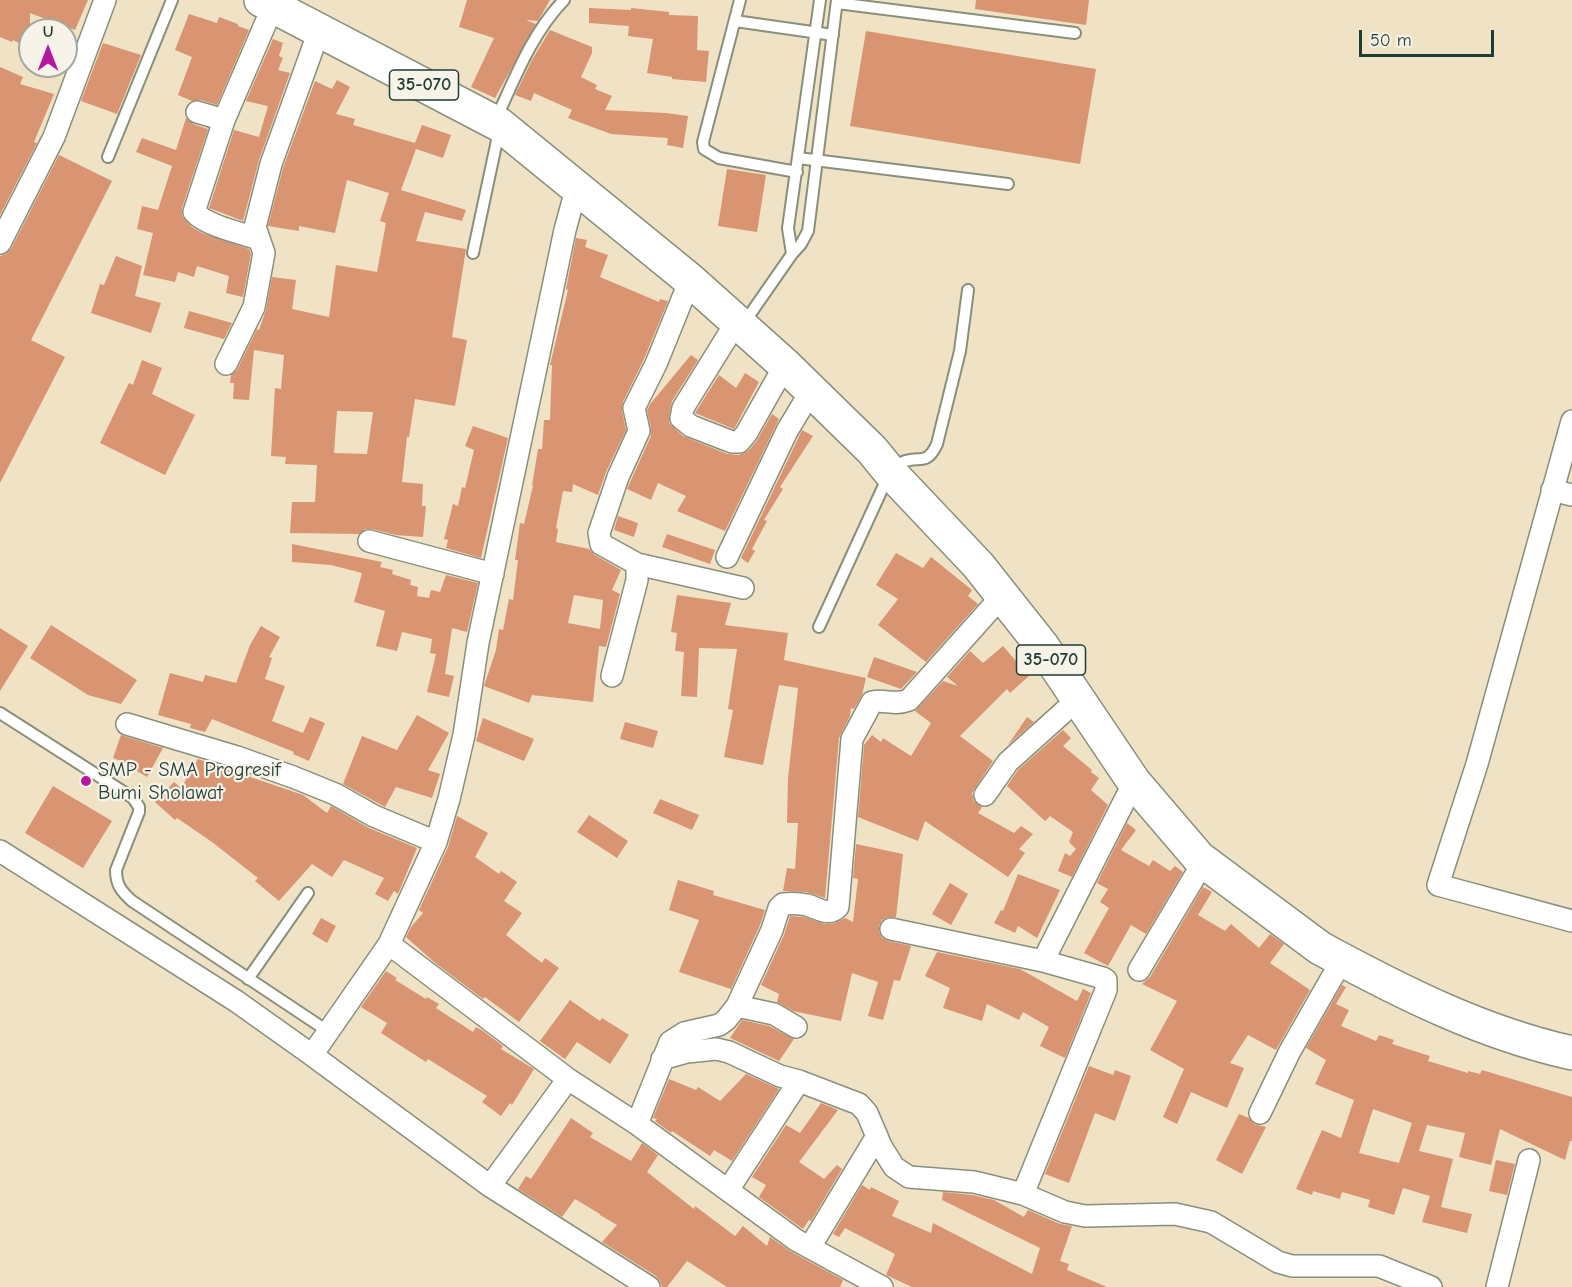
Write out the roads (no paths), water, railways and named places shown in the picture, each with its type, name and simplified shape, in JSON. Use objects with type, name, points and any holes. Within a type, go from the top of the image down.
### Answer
[{"type":"main road","name":"35-070","points":[[267,3],[498,124],[690,280],[785,365],[872,450],[978,565],[1043,647],[1134,782],[1204,861],[1320,948],[1342,960],[1428,1004],[1495,1032],[1572,1053]]},
{"type":"street","points":[[0,243],[54,137],[105,0]]},
{"type":"street","points":[[259,239],[223,227],[199,217],[194,212],[224,120],[267,3]]},
{"type":"street","points":[[226,364],[254,307],[264,253],[255,227],[271,164],[319,31]]},
{"type":"street","points":[[197,112],[224,120]]},
{"type":"street","points":[[312,1055],[389,944],[436,842],[462,742],[478,643],[564,230],[577,186]]},
{"type":"street","points":[[690,280],[656,364],[634,408],[639,431],[618,477],[599,533],[601,544],[637,564],[743,588]]},
{"type":"street","points":[[739,323],[683,408],[681,418],[691,426],[732,442],[739,442],[746,434],[785,365]]},
{"type":"street","points":[[727,557],[787,431],[811,390]]},
{"type":"street","points":[[1572,421],[1562,493],[1438,885],[1572,921]]},
{"type":"street","points":[[369,541],[493,574]]},
{"type":"street","points":[[612,676],[637,580],[637,564]]},
{"type":"street","points":[[637,1124],[665,1052],[684,1033],[720,1025],[737,1006],[772,930],[779,908],[783,904],[794,903],[830,912],[838,907],[852,739],[872,702],[879,700],[898,704],[909,700],[1002,596]]},
{"type":"street","points":[[985,795],[1008,762],[1078,699]]},
{"type":"street","points":[[127,724],[237,757],[293,777],[335,794],[374,816],[436,842]]},
{"type":"street","points":[[1042,961],[1134,782]]},
{"type":"street","points":[[2,860],[236,1001],[490,1186],[649,1287]]},
{"type":"street","points":[[1140,970],[1204,861]]},
{"type":"street","points":[[891,929],[1042,961],[1103,978],[1107,984],[1025,1189]]},
{"type":"street","points":[[389,944],[568,1079],[637,1124],[796,1240],[882,1287]]},
{"type":"street","points":[[1260,1113],[1290,1051],[1342,960]]},
{"type":"street","points":[[737,1006],[767,1012],[796,1027]]},
{"type":"street","points":[[665,1052],[716,1048],[780,1076],[859,1104],[867,1113],[894,1167],[909,1177],[962,1180],[1025,1189],[1065,1212],[1085,1216],[1175,1214],[1211,1222],[1278,1262],[1292,1266],[1379,1266],[1431,1287]]},
{"type":"street","points":[[490,1186],[568,1079]]},
{"type":"street","points":[[728,1190],[799,1081]]},
{"type":"street","points":[[810,1247],[877,1136]]},
{"type":"street","points":[[1497,1287],[1529,1160]]},
{"type":"lane","points":[[108,157],[172,0]]},
{"type":"lane","points":[[473,253],[498,124],[522,61],[544,24],[564,0]]},
{"type":"lane","points":[[740,0],[703,142],[704,148],[720,158],[796,172]]},
{"type":"lane","points":[[792,254],[789,228],[820,0]]},
{"type":"lane","points":[[739,323],[801,244],[808,231],[837,2],[1075,33]]},
{"type":"lane","points":[[735,21],[833,35]]},
{"type":"lane","points":[[798,158],[1008,184]]},
{"type":"lane","points":[[819,627],[890,472],[902,462],[923,460],[931,456],[937,444],[960,351],[968,290]]},
{"type":"lane","points":[[0,713],[133,798],[139,807],[139,812],[116,870],[116,881],[121,891],[132,901],[329,1032]]},
{"type":"lane","points":[[248,979],[308,893]]},
{"type":"place","name":"SMP - SMA Progresif Bumi Sholawat","points":[[86,781]]}]
